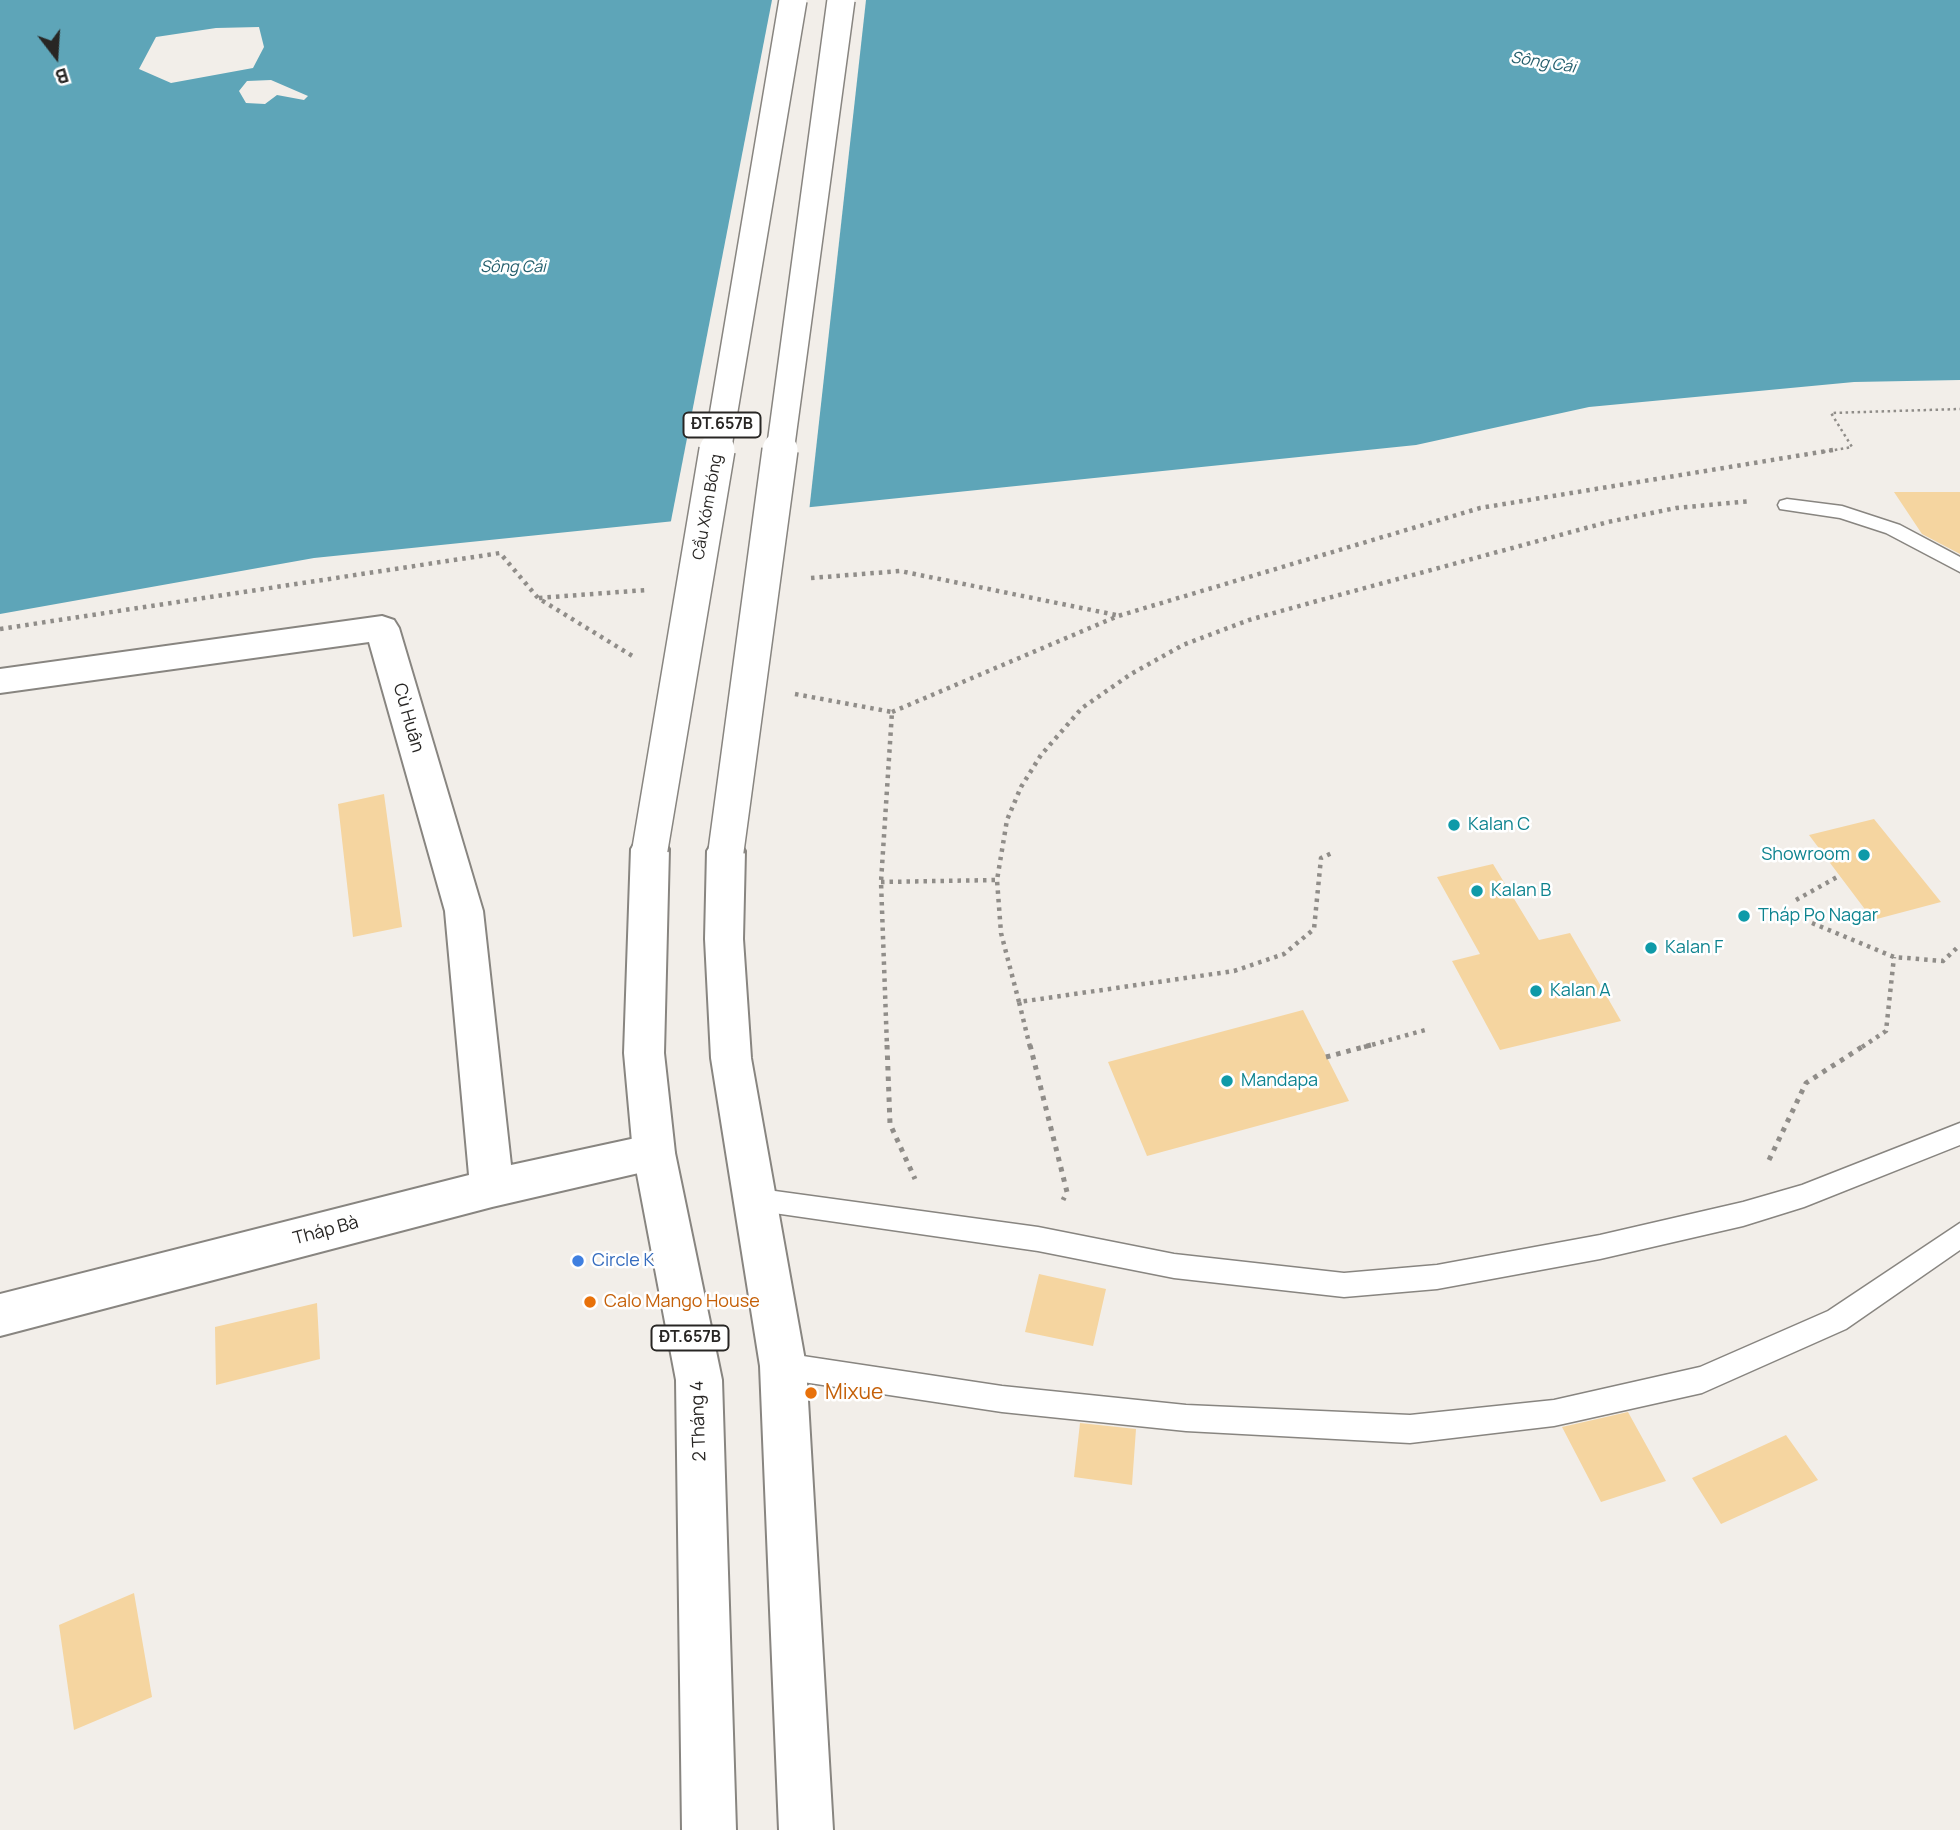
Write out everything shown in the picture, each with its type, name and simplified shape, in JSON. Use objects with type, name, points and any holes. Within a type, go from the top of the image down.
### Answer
[{"type":"main road","name":"Cầu Xóm Bóng","points":[[650,849],[793,0]]},
{"type":"main road","name":"ĐT.657B","points":[[806,1830],[783,1366],[731,1058],[724,939],[726,851],[841,0]]},
{"type":"main road","name":"Cù Huân","points":[[0,681],[382,628],[464,911],[492,1188]]},
{"type":"main road","name":"2 Tháng 4","points":[[650,849],[644,1053],[654,1153],[699,1380],[709,1830]]},
{"type":"main road","name":"Tháp Bà","points":[[0,1315],[492,1188],[654,1153]]},
{"type":"lane","points":[[1787,505],[1842,512],[1893,530],[1960,565]]},
{"type":"lane","points":[[753,1199],[1038,1239],[1174,1266],[1344,1285],[1437,1277],[1600,1247],[1743,1214],[1804,1196],[1960,1134]]},
{"type":"lane","points":[[783,1366],[1002,1399],[1186,1418],[1410,1429],[1514,1418],[1554,1413],[1702,1380],[1837,1320],[1960,1235]]},
{"type":"path","points":[[892,712],[1118,616],[1480,508],[1852,447],[1831,414],[1960,409]]},
{"type":"path","points":[[1062,1202],[1067,1192],[1001,933],[997,880],[1007,820],[1021,787],[1041,755],[1082,708],[1131,674],[1184,645],[1249,620],[1608,522],[1676,508],[1736,502],[1787,505]]},
{"type":"path","points":[[0,629],[500,553],[538,598],[650,590]]},
{"type":"path","points":[[803,578],[900,571],[1118,616]]},
{"type":"path","points":[[1019,1002],[1044,996],[1234,971],[1284,954],[1314,929],[1320,893],[1321,858],[1334,852]]},
{"type":"path","points":[[1796,900],[1839,876]]},
{"type":"path","points":[[936,1225],[890,1124],[881,882],[997,880]]},
{"type":"path","points":[[1812,923],[1894,957],[1943,961],[1960,945]]},
{"type":"path","points":[[1743,1214],[1806,1083],[1886,1031],[1894,957]]},
{"type":"path","points":[[1326,1057],[1429,1029]]},
{"type":"water","name":"Sông Cái","points":[[0,0],[1960,0],[1960,380],[1854,382],[1589,407],[1416,445],[314,558],[0,614]],"holes":[[[259,27],[264,47],[253,68],[171,83],[139,69],[156,37],[216,28]],[[271,80],[308,96],[304,100],[277,95],[265,104],[246,103],[239,91],[247,81]]]},
{"type":"pier","points":[[772,0],[866,0],[809,512],[670,526]]},
{"type":"building","points":[[1894,492],[1960,492],[1960,554],[1922,534]]},
{"type":"building","points":[[384,794],[402,927],[353,937],[338,804]]},
{"type":"building","name":"Showroom","points":[[1874,819],[1941,902],[1873,920],[1809,835]]},
{"type":"building","name":"Kalan A","points":[[1493,864],[1539,940],[1570,933],[1621,1021],[1500,1050],[1452,961],[1480,954],[1437,877]]},
{"type":"building","name":"Mandapa","points":[[1303,1010],[1349,1101],[1147,1156],[1108,1062]]},
{"type":"building","points":[[1039,1274],[1106,1289],[1093,1346],[1025,1332]]},
{"type":"building","points":[[317,1303],[320,1359],[216,1385],[215,1327]]},
{"type":"building","points":[[1628,1412],[1666,1481],[1601,1502],[1562,1427]]},
{"type":"building","points":[[1080,1423],[1136,1429],[1132,1485],[1074,1477]]},
{"type":"building","points":[[1786,1435],[1818,1480],[1721,1524],[1692,1478]]},
{"type":"building","points":[[134,1593],[152,1697],[74,1730],[59,1625]]},
{"type":"place","name":"Kalan C","points":[[1454,825]]},
{"type":"place","name":"Showroom","points":[[1864,855]]},
{"type":"place","name":"Kalan B","points":[[1477,891]]},
{"type":"place","name":"Tháp Po Nagar","points":[[1744,916]]},
{"type":"place","name":"Kalan F","points":[[1651,948]]},
{"type":"place","name":"Kalan A","points":[[1536,991]]},
{"type":"place","name":"Mandapa","points":[[1227,1081]]},
{"type":"place","name":"Circle K","points":[[578,1261]]},
{"type":"place","name":"Calo Mango House","points":[[590,1302]]},
{"type":"place","name":"Mixue","points":[[811,1393]]}]
